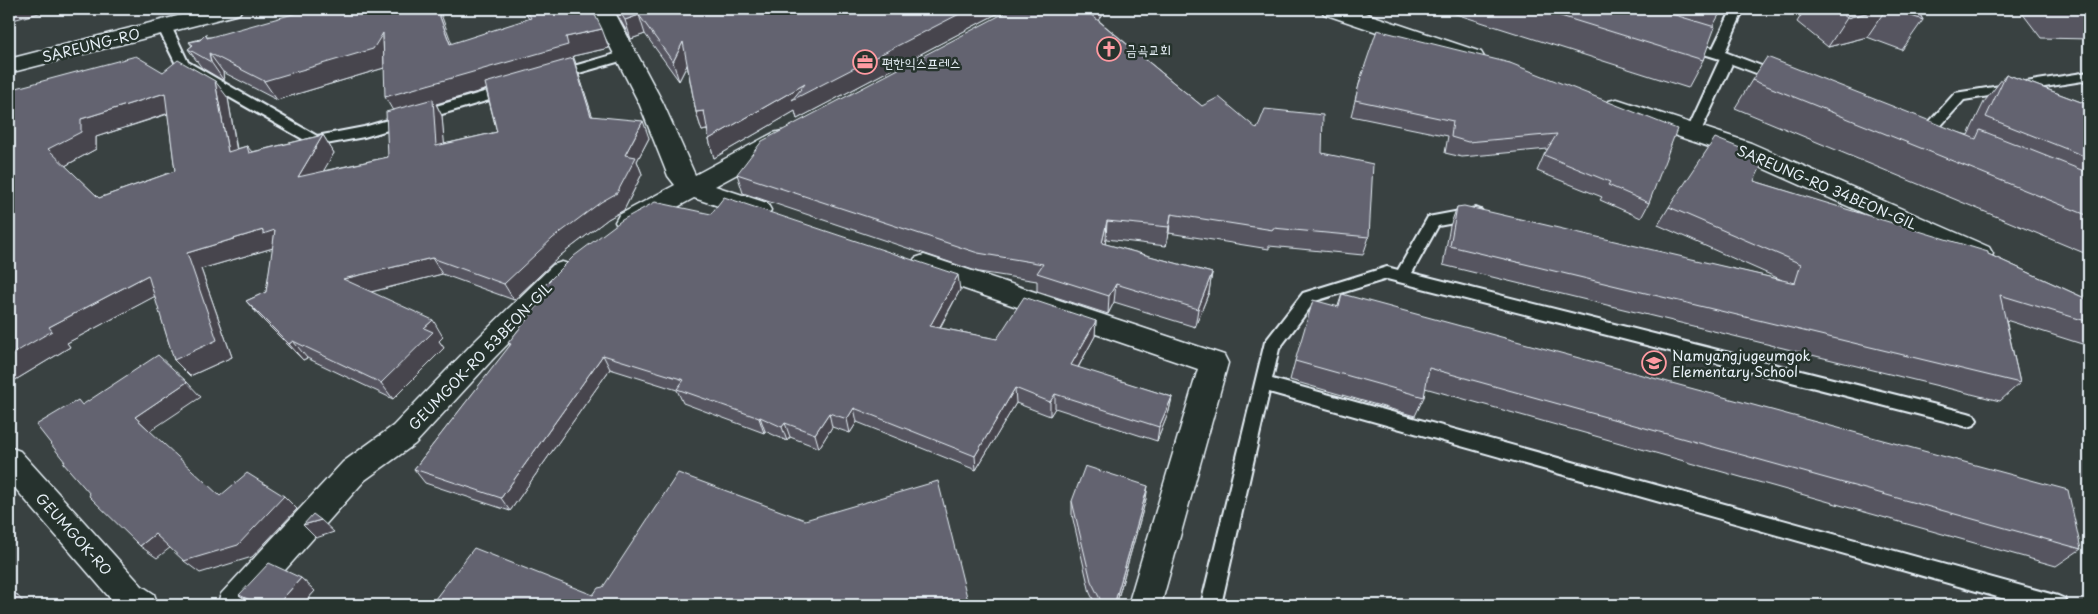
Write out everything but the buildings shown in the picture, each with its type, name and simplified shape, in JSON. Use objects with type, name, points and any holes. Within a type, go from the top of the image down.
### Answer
[{"type":"street","name":"SAREUNG-RO","points":[[9,66],[230,9]]},
{"type":"street","points":[[602,9],[651,103],[681,176],[692,188],[783,218]]},
{"type":"street","points":[[1332,9],[1498,66]]},
{"type":"street","name":"SAREUNG-RO 34BEON-GIL","points":[[1601,101],[1742,150],[1998,262]]},
{"type":"street","points":[[610,233],[806,127]]},
{"type":"street","name":"GEUMGOK-RO 53BEON-GIL","points":[[233,605],[354,471],[404,435],[482,352],[578,257]]},
{"type":"street","points":[[903,258],[1214,363],[1145,605]]},
{"type":"street","name":"GEUMGOK-RO","points":[[9,460],[130,597],[142,605]]},
{"type":"lane","points":[[1693,133],[1738,9]]},
{"type":"lane","points":[[164,26],[183,65],[315,141],[364,132],[523,85]]},
{"type":"lane","points":[[1672,40],[1722,56],[1790,83]]},
{"type":"lane","points":[[542,80],[626,55]]},
{"type":"lane","points":[[1906,130],[1928,139],[1960,96],[2089,76]]},
{"type":"lane","points":[[2006,88],[2033,99]]},
{"type":"lane","points":[[1402,277],[1433,221],[1483,212],[1493,215]]},
{"type":"lane","points":[[1211,605],[1272,346],[1309,298],[1387,273],[1968,420]]},
{"type":"lane","points":[[1263,383],[2058,605]]},
{"type":"place","name":"금곡교회","points":[[1109,49]]},
{"type":"place","name":"편한익스프레스","points":[[865,62]]},
{"type":"place","name":"Namyangjugeumgok Elementary School","points":[[1654,363]]}]
